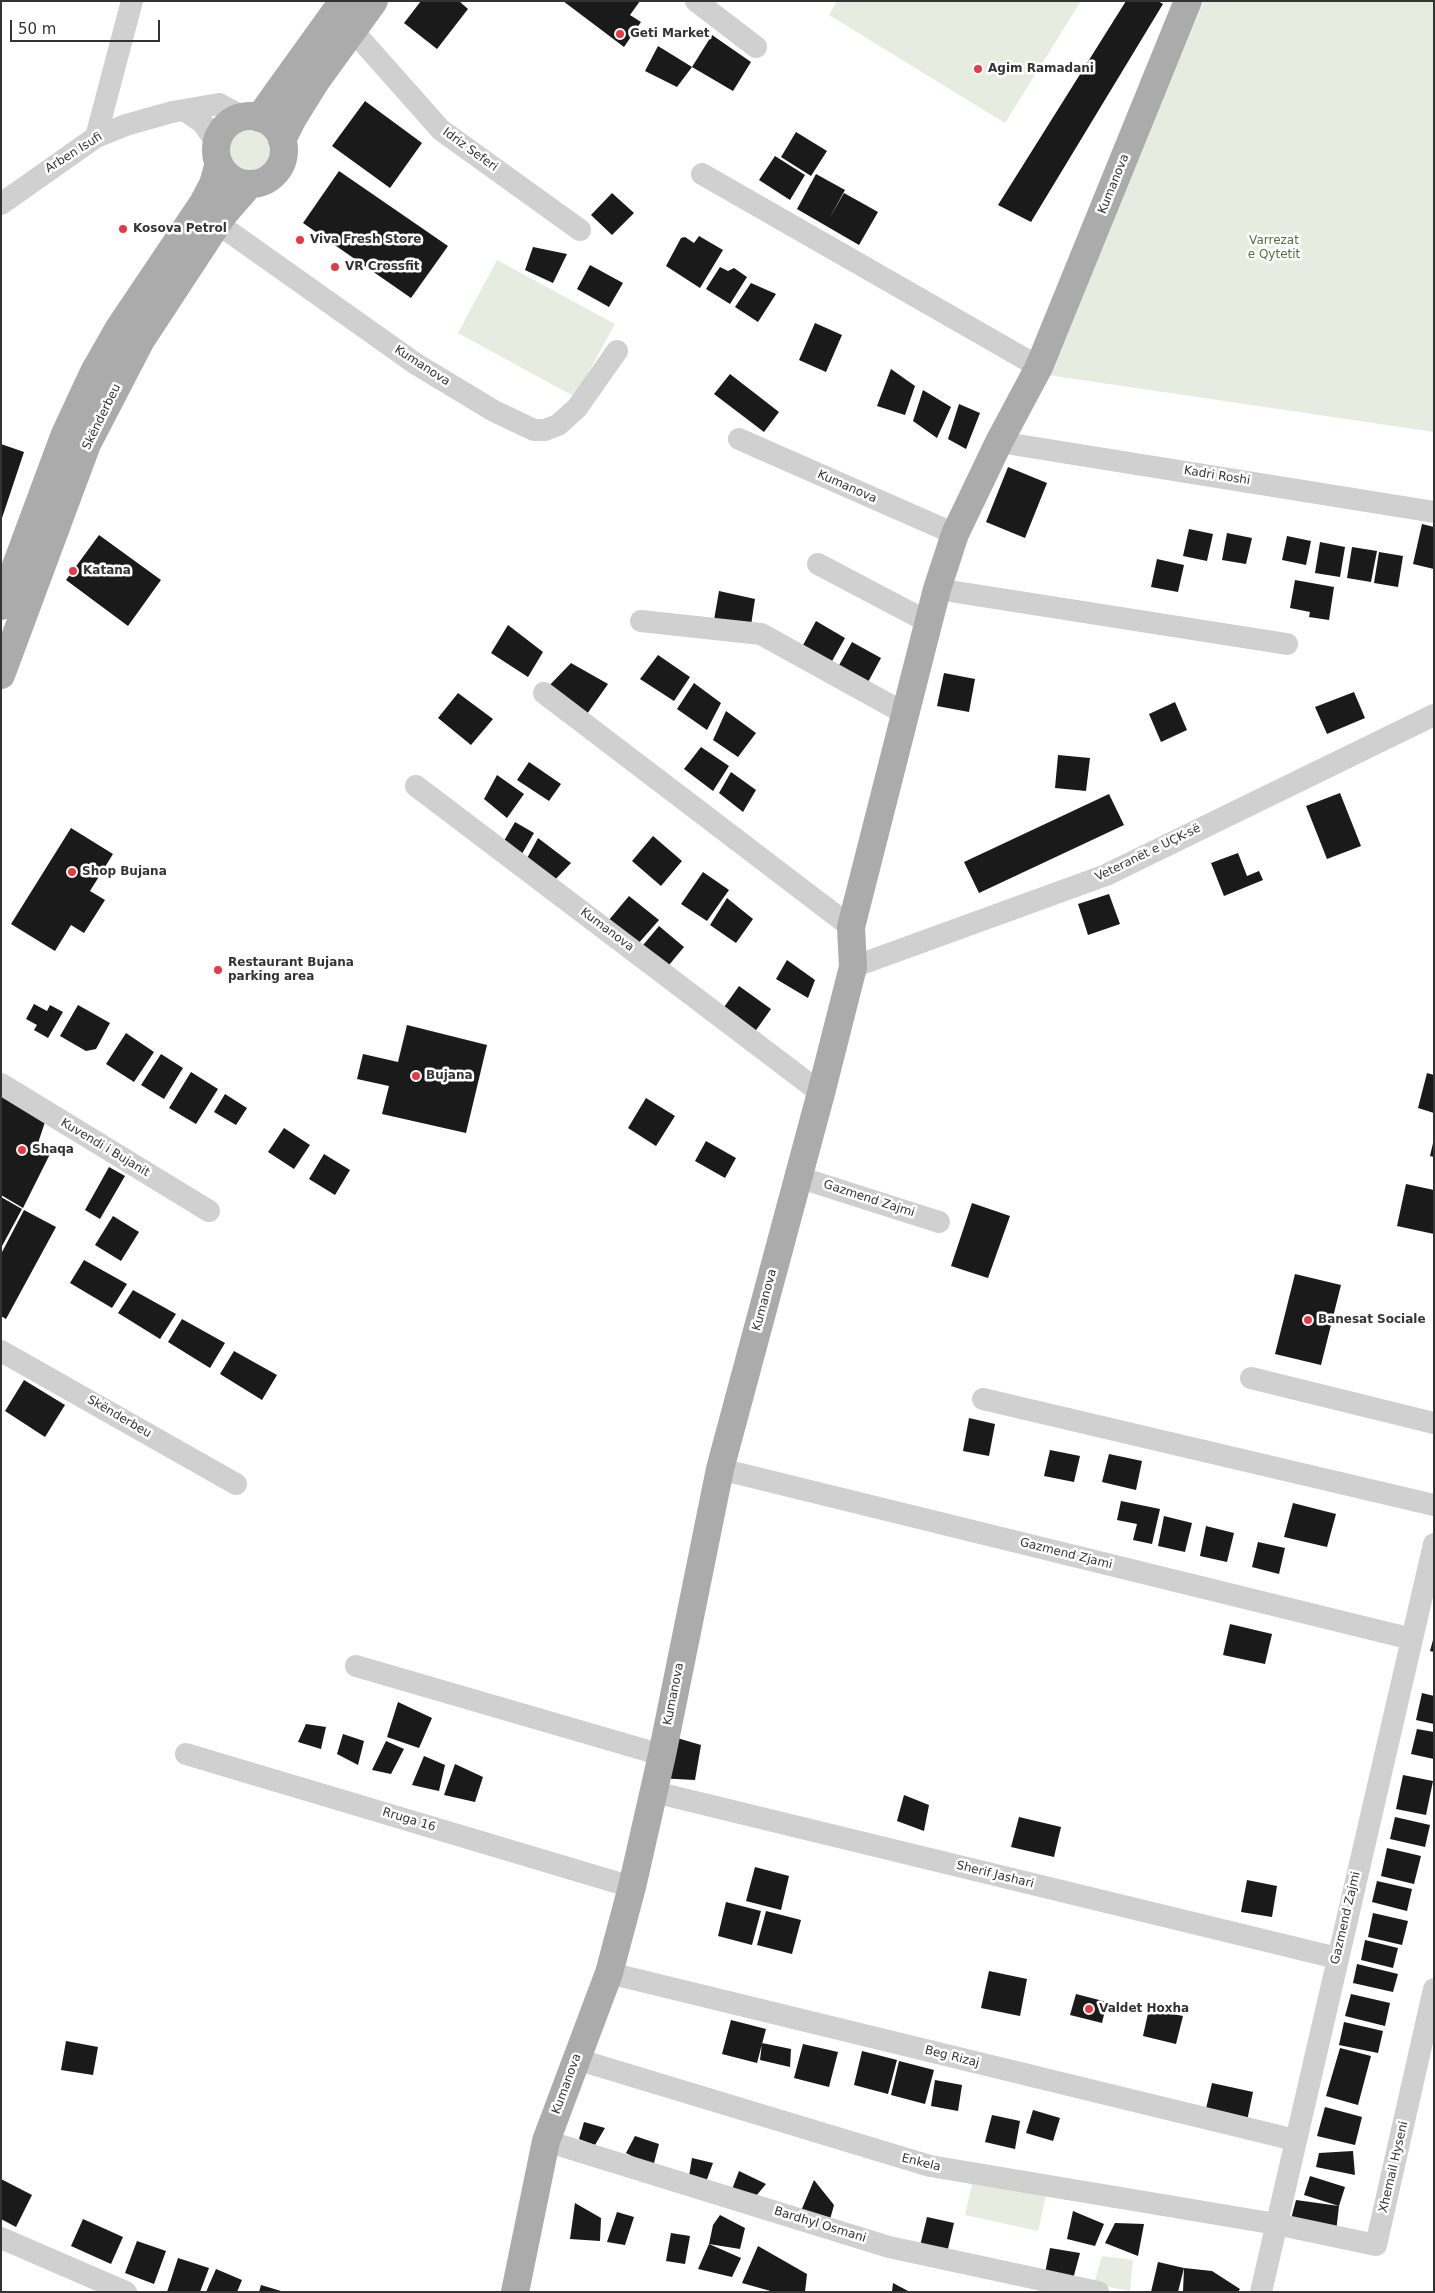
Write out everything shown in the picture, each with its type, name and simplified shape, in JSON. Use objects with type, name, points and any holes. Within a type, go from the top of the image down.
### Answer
[{"type":"main road","points":[[343,1],[251,117],[226,126],[218,153],[231,178],[250,184],[259,183],[274,174],[283,158],[282,140],[293,118],[316,81],[354,32],[374,1]]},
{"type":"main road","name":"Kumanova","points":[[515,2292],[546,2141],[609,1973],[632,1887],[662,1755],[720,1469],[853,967],[851,927],[937,589],[955,534],[999,442],[1039,367],[1188,1]]},
{"type":"main road","points":[[251,117],[271,124],[282,140]]},
{"type":"main road","name":"Skënderbeu","points":[[1,606],[65,434],[94,372],[120,328],[203,202],[213,184],[218,153]]},
{"type":"main road","name":"Skënderbeu","points":[[1,675],[87,444],[140,340],[217,223],[250,184]]},
{"type":"street","points":[[96,137],[132,1]]},
{"type":"street","points":[[696,1],[756,47]]},
{"type":"street","name":"Idriz Seferi","points":[[354,32],[441,130],[580,230]]},
{"type":"street","name":"Arben Isufi","points":[[1,204],[96,137],[126,125],[184,110],[219,104],[251,117]]},
{"type":"street","points":[[184,110],[202,122],[218,153]]},
{"type":"street","points":[[702,174],[1039,367]]},
{"type":"street","name":"Kumanova","points":[[217,223],[416,364],[494,411],[534,430],[545,430],[558,425],[578,408],[616,351]]},
{"type":"street","name":"Kumanova","points":[[740,439],[955,534]]},
{"type":"street","name":"Kadri Roshi","points":[[999,442],[1434,512]]},
{"type":"street","points":[[818,564],[928,622]]},
{"type":"street","points":[[937,589],[1287,644]]},
{"type":"street","points":[[642,622],[761,634],[904,713]]},
{"type":"street","points":[[544,693],[851,927]]},
{"type":"street","name":"Veteranët e UÇK-së","points":[[853,967],[863,965],[1106,875],[1434,715]]},
{"type":"street","name":"Kumanova","points":[[416,786],[821,1093]]},
{"type":"street","name":"Kuvendi i Bujanit","points":[[1,1084],[209,1211]]},
{"type":"street","name":"Gazmend Zajmi","points":[[798,1177],[939,1222]]},
{"type":"street","name":"Skënderbeu","points":[[1,1350],[236,1484]]},
{"type":"street","points":[[1251,1378],[1434,1423]]},
{"type":"street","points":[[983,1399],[1434,1505]]},
{"type":"street","name":"Gazmend Zjami","points":[[720,1469],[1412,1640]]},
{"type":"street","name":"Gazmend Zajmi","points":[[1261,2292],[1336,1958],[1434,1544]]},
{"type":"street","points":[[356,1666],[662,1755]]},
{"type":"street","name":"Rruga 16","points":[[186,1754],[632,1887]]},
{"type":"street","name":"Sherif Jashari","points":[[654,1792],[1336,1958]]},
{"type":"street","name":"Beg Rizaj","points":[[609,1973],[1295,2140]]},
{"type":"street","name":"Xhemail Hyseni","points":[[1276,2224],[1376,2245],[1434,1990]]},
{"type":"street","name":"Enkela","points":[[576,2059],[930,2166],[1276,2224]]},
{"type":"street","name":"Bardhyl Osmani","points":[[546,2141],[889,2247],[1098,2292]]},
{"type":"street","points":[[1,2238],[126,2292]]},
{"type":"green space","name":"Agim Ramadani","points":[[837,1],[1081,1],[1005,123],[829,15]]},
{"type":"green space","name":"Varrezat e Qytetit","points":[[1204,1],[1434,1],[1434,432],[1048,375]]},
{"type":"green space","points":[[250,128],[262,132],[268,138],[272,150],[268,162],[262,168],[250,172],[238,168],[232,162],[228,150],[232,138],[238,132]]},
{"type":"green space","points":[[497,260],[615,324],[575,397],[458,333]]},
{"type":"green space","points":[[972,2184],[1046,2195],[1038,2231],[965,2215]]},
{"type":"green space","points":[[1102,2256],[1133,2260],[1130,2291],[1094,2284]]},
{"type":"building","points":[[421,1],[459,1],[468,9],[437,49],[404,23]]},
{"type":"building","name":"Geti Market","points":[[563,1],[640,1],[630,15],[641,22],[624,47]]},
{"type":"building","points":[[1126,1],[1158,1],[1163,4],[1031,222],[998,205]]},
{"type":"building","points":[[712,35],[751,62],[733,91],[692,67]]},
{"type":"building","points":[[658,46],[692,67],[677,87],[645,71]]},
{"type":"building","points":[[365,101],[422,143],[390,188],[332,146]]},
{"type":"building","points":[[796,132],[827,151],[811,176],[781,157]]},
{"type":"building","points":[[775,156],[805,175],[790,200],[759,180]]},
{"type":"building","points":[[339,171],[448,246],[411,298],[303,223]]},
{"type":"building","points":[[816,174],[845,190],[829,219],[844,193],[878,212],[859,245],[797,209]]},
{"type":"building","points":[[612,193],[634,213],[612,235],[591,215]]},
{"type":"building","points":[[699,236],[723,250],[700,288],[666,266],[681,238],[685,237],[694,243]]},
{"type":"building","points":[[533,247],[567,254],[553,283],[525,270]]},
{"type":"building","points":[[590,265],[623,283],[609,307],[577,289]]},
{"type":"building","points":[[720,267],[728,271],[734,268],[747,277],[730,304],[706,289]]},
{"type":"building","points":[[751,283],[776,294],[758,322],[735,307]]},
{"type":"building","points":[[815,323],[842,335],[826,372],[799,360]]},
{"type":"building","points":[[891,369],[915,386],[905,415],[877,406]]},
{"type":"building","points":[[730,374],[779,412],[764,432],[714,394]]},
{"type":"building","points":[[923,390],[951,407],[937,438],[913,421]]},
{"type":"building","points":[[959,404],[980,413],[966,449],[948,439]]},
{"type":"building","points":[[1,444],[24,452],[2,518],[1,518]]},
{"type":"building","points":[[1008,467],[1047,483],[1025,538],[986,522]]},
{"type":"building","points":[[1422,524],[1434,527],[1434,569],[1413,564]]},
{"type":"building","points":[[1189,529],[1213,534],[1207,561],[1183,556]]},
{"type":"building","points":[[1227,533],[1252,538],[1246,564],[1222,560]]},
{"type":"building","points":[[99,535],[161,580],[128,626],[66,580]]},
{"type":"building","points":[[1287,536],[1311,541],[1306,565],[1282,560]]},
{"type":"building","points":[[1320,542],[1345,547],[1340,577],[1315,573]]},
{"type":"building","points":[[1352,547],[1377,551],[1371,582],[1347,578]]},
{"type":"building","points":[[1379,552],[1403,556],[1398,587],[1374,583]]},
{"type":"building","points":[[1157,559],[1184,565],[1178,592],[1151,587]]},
{"type":"building","points":[[1295,580],[1334,587],[1329,620],[1309,617],[1310,612],[1290,608]]},
{"type":"building","points":[[719,591],[755,599],[750,632],[713,626]]},
{"type":"building","points":[[816,621],[845,638],[831,663],[802,647]]},
{"type":"building","points":[[508,625],[543,652],[528,677],[491,653]]},
{"type":"building","points":[[852,642],[881,658],[867,684],[838,667]]},
{"type":"building","points":[[658,655],[690,677],[674,701],[640,679]]},
{"type":"building","points":[[571,663],[608,684],[587,714],[545,690]]},
{"type":"building","points":[[944,673],[975,679],[969,712],[937,706]]},
{"type":"building","points":[[694,683],[721,703],[707,730],[677,709]]},
{"type":"building","points":[[1354,692],[1365,718],[1327,734],[1315,707]]},
{"type":"building","points":[[458,693],[493,719],[471,745],[438,718]]},
{"type":"building","points":[[1175,702],[1187,730],[1161,742],[1149,714]]},
{"type":"building","points":[[726,711],[756,733],[738,757],[713,740]]},
{"type":"building","points":[[701,747],[729,766],[713,791],[684,769]]},
{"type":"building","points":[[1058,755],[1090,758],[1086,791],[1055,788]]},
{"type":"building","points":[[529,762],[561,784],[549,801],[517,780]]},
{"type":"building","points":[[731,772],[756,790],[743,812],[719,793]]},
{"type":"building","points":[[497,775],[524,794],[507,818],[484,799]]},
{"type":"building","points":[[1340,793],[1361,846],[1327,859],[1306,806]]},
{"type":"building","points":[[1109,794],[1124,825],[979,893],[964,862]]},
{"type":"building","points":[[515,822],[534,833],[519,859],[501,846]]},
{"type":"building","name":"Shop Bujana","points":[[71,828],[113,854],[90,891],[105,900],[84,933],[71,925],[55,951],[11,924]]},
{"type":"building","points":[[653,836],[682,861],[661,886],[632,861]]},
{"type":"building","points":[[538,838],[571,863],[550,885],[526,860]]},
{"type":"building","points":[[1238,853],[1247,876],[1259,871],[1263,880],[1224,896],[1211,863]]},
{"type":"building","points":[[703,872],[729,890],[707,921],[681,904]]},
{"type":"building","points":[[1109,894],[1120,924],[1088,935],[1078,904]]},
{"type":"building","points":[[629,896],[659,920],[637,945],[608,921]]},
{"type":"building","points":[[727,898],[753,919],[736,943],[710,925]]},
{"type":"building","points":[[659,926],[684,947],[664,971],[639,950]]},
{"type":"building","points":[[787,960],[815,980],[808,998],[776,979]]},
{"type":"building","points":[[739,986],[771,1009],[754,1033],[722,1010]]},
{"type":"building","points":[[34,1004],[47,1011],[50,1005],[63,1012],[48,1038],[34,1030],[37,1025],[26,1019]]},
{"type":"building","points":[[78,1005],[110,1023],[96,1049],[86,1051],[60,1036]]},
{"type":"building","points":[[407,1025],[487,1045],[466,1133],[382,1114],[389,1086],[357,1079],[363,1054],[398,1062]]},
{"type":"building","points":[[126,1033],[154,1052],[134,1082],[106,1064]]},
{"type":"building","points":[[161,1054],[183,1068],[164,1099],[141,1085]]},
{"type":"building","points":[[191,1072],[218,1089],[196,1124],[169,1108]]},
{"type":"building","points":[[1427,1073],[1434,1075],[1434,1113],[1418,1108]]},
{"type":"building","name":"Shaqa","points":[[1,1088],[47,1116],[37,1146],[50,1154],[23,1208],[1,1195]]},
{"type":"building","points":[[225,1094],[247,1108],[236,1125],[214,1112]]},
{"type":"building","points":[[646,1098],[675,1116],[656,1146],[628,1128]]},
{"type":"building","points":[[284,1128],[310,1145],[294,1169],[268,1152]]},
{"type":"building","points":[[706,1141],[736,1158],[725,1178],[695,1161]]},
{"type":"building","points":[[1434,1143],[1434,1157],[1430,1156]]},
{"type":"building","points":[[324,1154],[350,1170],[335,1195],[309,1179]]},
{"type":"building","points":[[109,1167],[125,1176],[100,1219],[85,1210]]},
{"type":"building","points":[[1406,1184],[1434,1190],[1434,1234],[1397,1226]]},
{"type":"building","points":[[1,1197],[22,1209],[1,1248]]},
{"type":"building","points":[[972,1203],[1010,1216],[988,1278],[951,1266]]},
{"type":"building","points":[[24,1210],[56,1227],[6,1319],[1,1316],[1,1254]]},
{"type":"building","points":[[113,1216],[139,1232],[121,1261],[95,1245]]},
{"type":"building","points":[[84,1260],[127,1284],[112,1308],[70,1283]]},
{"type":"building","name":"Banesat Sociale","points":[[1295,1274],[1341,1285],[1321,1365],[1275,1354]]},
{"type":"building","points":[[133,1290],[176,1314],[160,1339],[118,1313]]},
{"type":"building","points":[[182,1319],[225,1343],[210,1368],[168,1342]]},
{"type":"building","points":[[234,1351],[277,1375],[262,1400],[220,1374]]},
{"type":"building","points":[[24,1380],[65,1405],[45,1437],[5,1411]]},
{"type":"building","points":[[969,1418],[995,1424],[989,1456],[963,1451]]},
{"type":"building","points":[[1050,1450],[1080,1456],[1074,1482],[1044,1476]]},
{"type":"building","points":[[1109,1454],[1142,1461],[1136,1490],[1102,1482]]},
{"type":"building","points":[[1121,1501],[1160,1509],[1152,1544],[1133,1540],[1137,1524],[1117,1520]]},
{"type":"building","points":[[1293,1503],[1336,1514],[1327,1547],[1284,1537]]},
{"type":"building","points":[[1164,1516],[1192,1523],[1185,1552],[1158,1546]]},
{"type":"building","points":[[1206,1526],[1234,1533],[1227,1562],[1200,1556]]},
{"type":"building","points":[[1258,1542],[1285,1548],[1279,1574],[1252,1567]]},
{"type":"building","points":[[1230,1624],[1272,1634],[1265,1664],[1223,1655]]},
{"type":"building","points":[[1434,1640],[1434,1652],[1430,1651]]},
{"type":"building","points":[[1422,1693],[1434,1696],[1434,1724],[1416,1720]]},
{"type":"building","points":[[398,1702],[432,1718],[419,1748],[387,1737]]},
{"type":"building","points":[[306,1724],[326,1727],[321,1749],[298,1742]]},
{"type":"building","points":[[1417,1729],[1434,1732],[1434,1759],[1411,1754]]},
{"type":"building","points":[[343,1734],[364,1741],[358,1765],[337,1754]]},
{"type":"building","points":[[667,1735],[701,1745],[695,1780],[658,1778]]},
{"type":"building","points":[[386,1741],[404,1749],[391,1774],[372,1770]]},
{"type":"building","points":[[424,1756],[445,1765],[439,1791],[412,1785]]},
{"type":"building","points":[[455,1764],[483,1777],[475,1802],[444,1795]]},
{"type":"building","points":[[1403,1775],[1433,1781],[1426,1815],[1396,1809]]},
{"type":"building","points":[[904,1795],[929,1805],[924,1831],[897,1821]]},
{"type":"building","points":[[1019,1817],[1061,1827],[1054,1857],[1011,1847]]},
{"type":"building","points":[[1395,1817],[1430,1825],[1425,1847],[1390,1839]]},
{"type":"building","points":[[1387,1848],[1421,1856],[1414,1884],[1381,1876]]},
{"type":"building","points":[[755,1867],[789,1876],[781,1910],[746,1901]]},
{"type":"building","points":[[1247,1880],[1277,1886],[1272,1917],[1241,1912]]},
{"type":"building","points":[[1377,1881],[1412,1889],[1407,1911],[1372,1902]]},
{"type":"building","points":[[726,1902],[761,1911],[752,1945],[718,1936]]},
{"type":"building","points":[[766,1911],[801,1920],[792,1954],[757,1945]]},
{"type":"building","points":[[1373,1913],[1408,1921],[1402,1945],[1368,1937]]},
{"type":"building","points":[[1365,1940],[1398,1948],[1393,1968],[1361,1960]]},
{"type":"building","points":[[1357,1964],[1398,1974],[1393,1992],[1353,1983]]},
{"type":"building","points":[[989,1971],[1027,1979],[1020,2016],[981,2008]]},
{"type":"building","name":"Valdet Hoxha","points":[[1076,1994],[1107,2002],[1102,2023],[1070,2015]]},
{"type":"building","points":[[1351,1994],[1390,2003],[1385,2026],[1345,2016]]},
{"type":"building","points":[[1149,2009],[1183,2016],[1176,2044],[1143,2036]]},
{"type":"building","points":[[731,2020],[766,2029],[757,2063],[722,2054]]},
{"type":"building","points":[[1344,2022],[1383,2031],[1378,2053],[1339,2045]]},
{"type":"building","points":[[66,2041],[98,2047],[93,2075],[61,2070]]},
{"type":"building","points":[[762,2043],[791,2049],[790,2067],[760,2060]]},
{"type":"building","points":[[803,2044],[838,2052],[829,2087],[794,2078]]},
{"type":"building","points":[[1340,2048],[1371,2056],[1358,2105],[1326,2096]]},
{"type":"building","points":[[862,2051],[897,2060],[888,2094],[854,2085]]},
{"type":"building","points":[[899,2061],[934,2070],[925,2104],[891,2095]]},
{"type":"building","points":[[935,2080],[962,2085],[958,2111],[931,2106]]},
{"type":"building","points":[[1212,2083],[1253,2092],[1246,2126],[1204,2117]]},
{"type":"building","points":[[1325,2107],[1362,2117],[1355,2145],[1317,2136]]},
{"type":"building","points":[[1033,2110],[1060,2118],[1053,2141],[1026,2133]]},
{"type":"building","points":[[992,2115],[1020,2121],[1015,2149],[985,2142]]},
{"type":"building","points":[[584,2122],[605,2128],[595,2145],[579,2139]]},
{"type":"building","points":[[635,2136],[659,2144],[653,2167],[626,2153]]},
{"type":"building","points":[[1353,2151],[1355,2175],[1316,2167],[1319,2153]]},
{"type":"building","points":[[692,2158],[713,2163],[706,2182],[689,2176]]},
{"type":"building","points":[[739,2171],[766,2184],[751,2202],[731,2192]]},
{"type":"building","points":[[1310,2176],[1345,2187],[1339,2206],[1304,2195]]},
{"type":"building","points":[[1,2179],[32,2195],[16,2227],[1,2219]]},
{"type":"building","points":[[814,2180],[834,2205],[829,2223],[801,2211]]},
{"type":"building","points":[[1296,2200],[1339,2206],[1336,2232],[1291,2219]]},
{"type":"building","points":[[575,2203],[601,2218],[600,2241],[570,2239]]},
{"type":"building","points":[[1073,2211],[1104,2224],[1095,2246],[1067,2239]]},
{"type":"building","points":[[617,2212],[634,2217],[625,2245],[607,2242]]},
{"type":"building","points":[[720,2215],[745,2228],[740,2249],[709,2244],[713,2225]]},
{"type":"building","points":[[927,2217],[954,2223],[947,2253],[920,2246]]},
{"type":"building","points":[[83,2219],[123,2237],[111,2264],[71,2246]]},
{"type":"building","points":[[1115,2223],[1144,2224],[1138,2256],[1105,2243]]},
{"type":"building","points":[[671,2233],[690,2236],[685,2264],[666,2261]]},
{"type":"building","points":[[137,2241],[166,2251],[154,2284],[125,2273]]},
{"type":"building","points":[[709,2244],[741,2258],[732,2277],[698,2269]]},
{"type":"building","points":[[758,2246],[807,2274],[805,2292],[774,2292],[742,2283]]},
{"type":"building","points":[[1050,2248],[1080,2253],[1073,2279],[1044,2278]]},
{"type":"building","points":[[178,2258],[209,2268],[200,2292],[167,2292]]},
{"type":"building","points":[[1158,2262],[1184,2268],[1178,2292],[1151,2292]]},
{"type":"building","points":[[1184,2268],[1212,2271],[1240,2289],[1238,2292],[1183,2292]]},
{"type":"building","points":[[216,2269],[242,2280],[237,2292],[206,2292]]},
{"type":"building","points":[[893,2283],[910,2292],[892,2292]]},
{"type":"building","points":[[261,2285],[281,2291],[281,2292],[259,2292]]},
{"type":"place","name":"Geti Market","points":[[620,34]]},
{"type":"place","name":"Agim Ramadani","points":[[978,69]]},
{"type":"place","name":"Kosova Petrol","points":[[123,229]]},
{"type":"place","name":"Viva Fresh Store","points":[[300,240]]},
{"type":"place","name":"VR Crossfit","points":[[335,267]]},
{"type":"place","name":"Katana","points":[[73,571]]},
{"type":"place","name":"Shop Bujana","points":[[72,872]]},
{"type":"place","name":"Restaurant Bujana parking area","points":[[218,970]]},
{"type":"place","name":"Bujana","points":[[416,1076]]},
{"type":"place","name":"Shaqa","points":[[22,1150]]},
{"type":"place","name":"Banesat Sociale","points":[[1308,1320]]},
{"type":"place","name":"Valdet Hoxha","points":[[1089,2009]]}]
